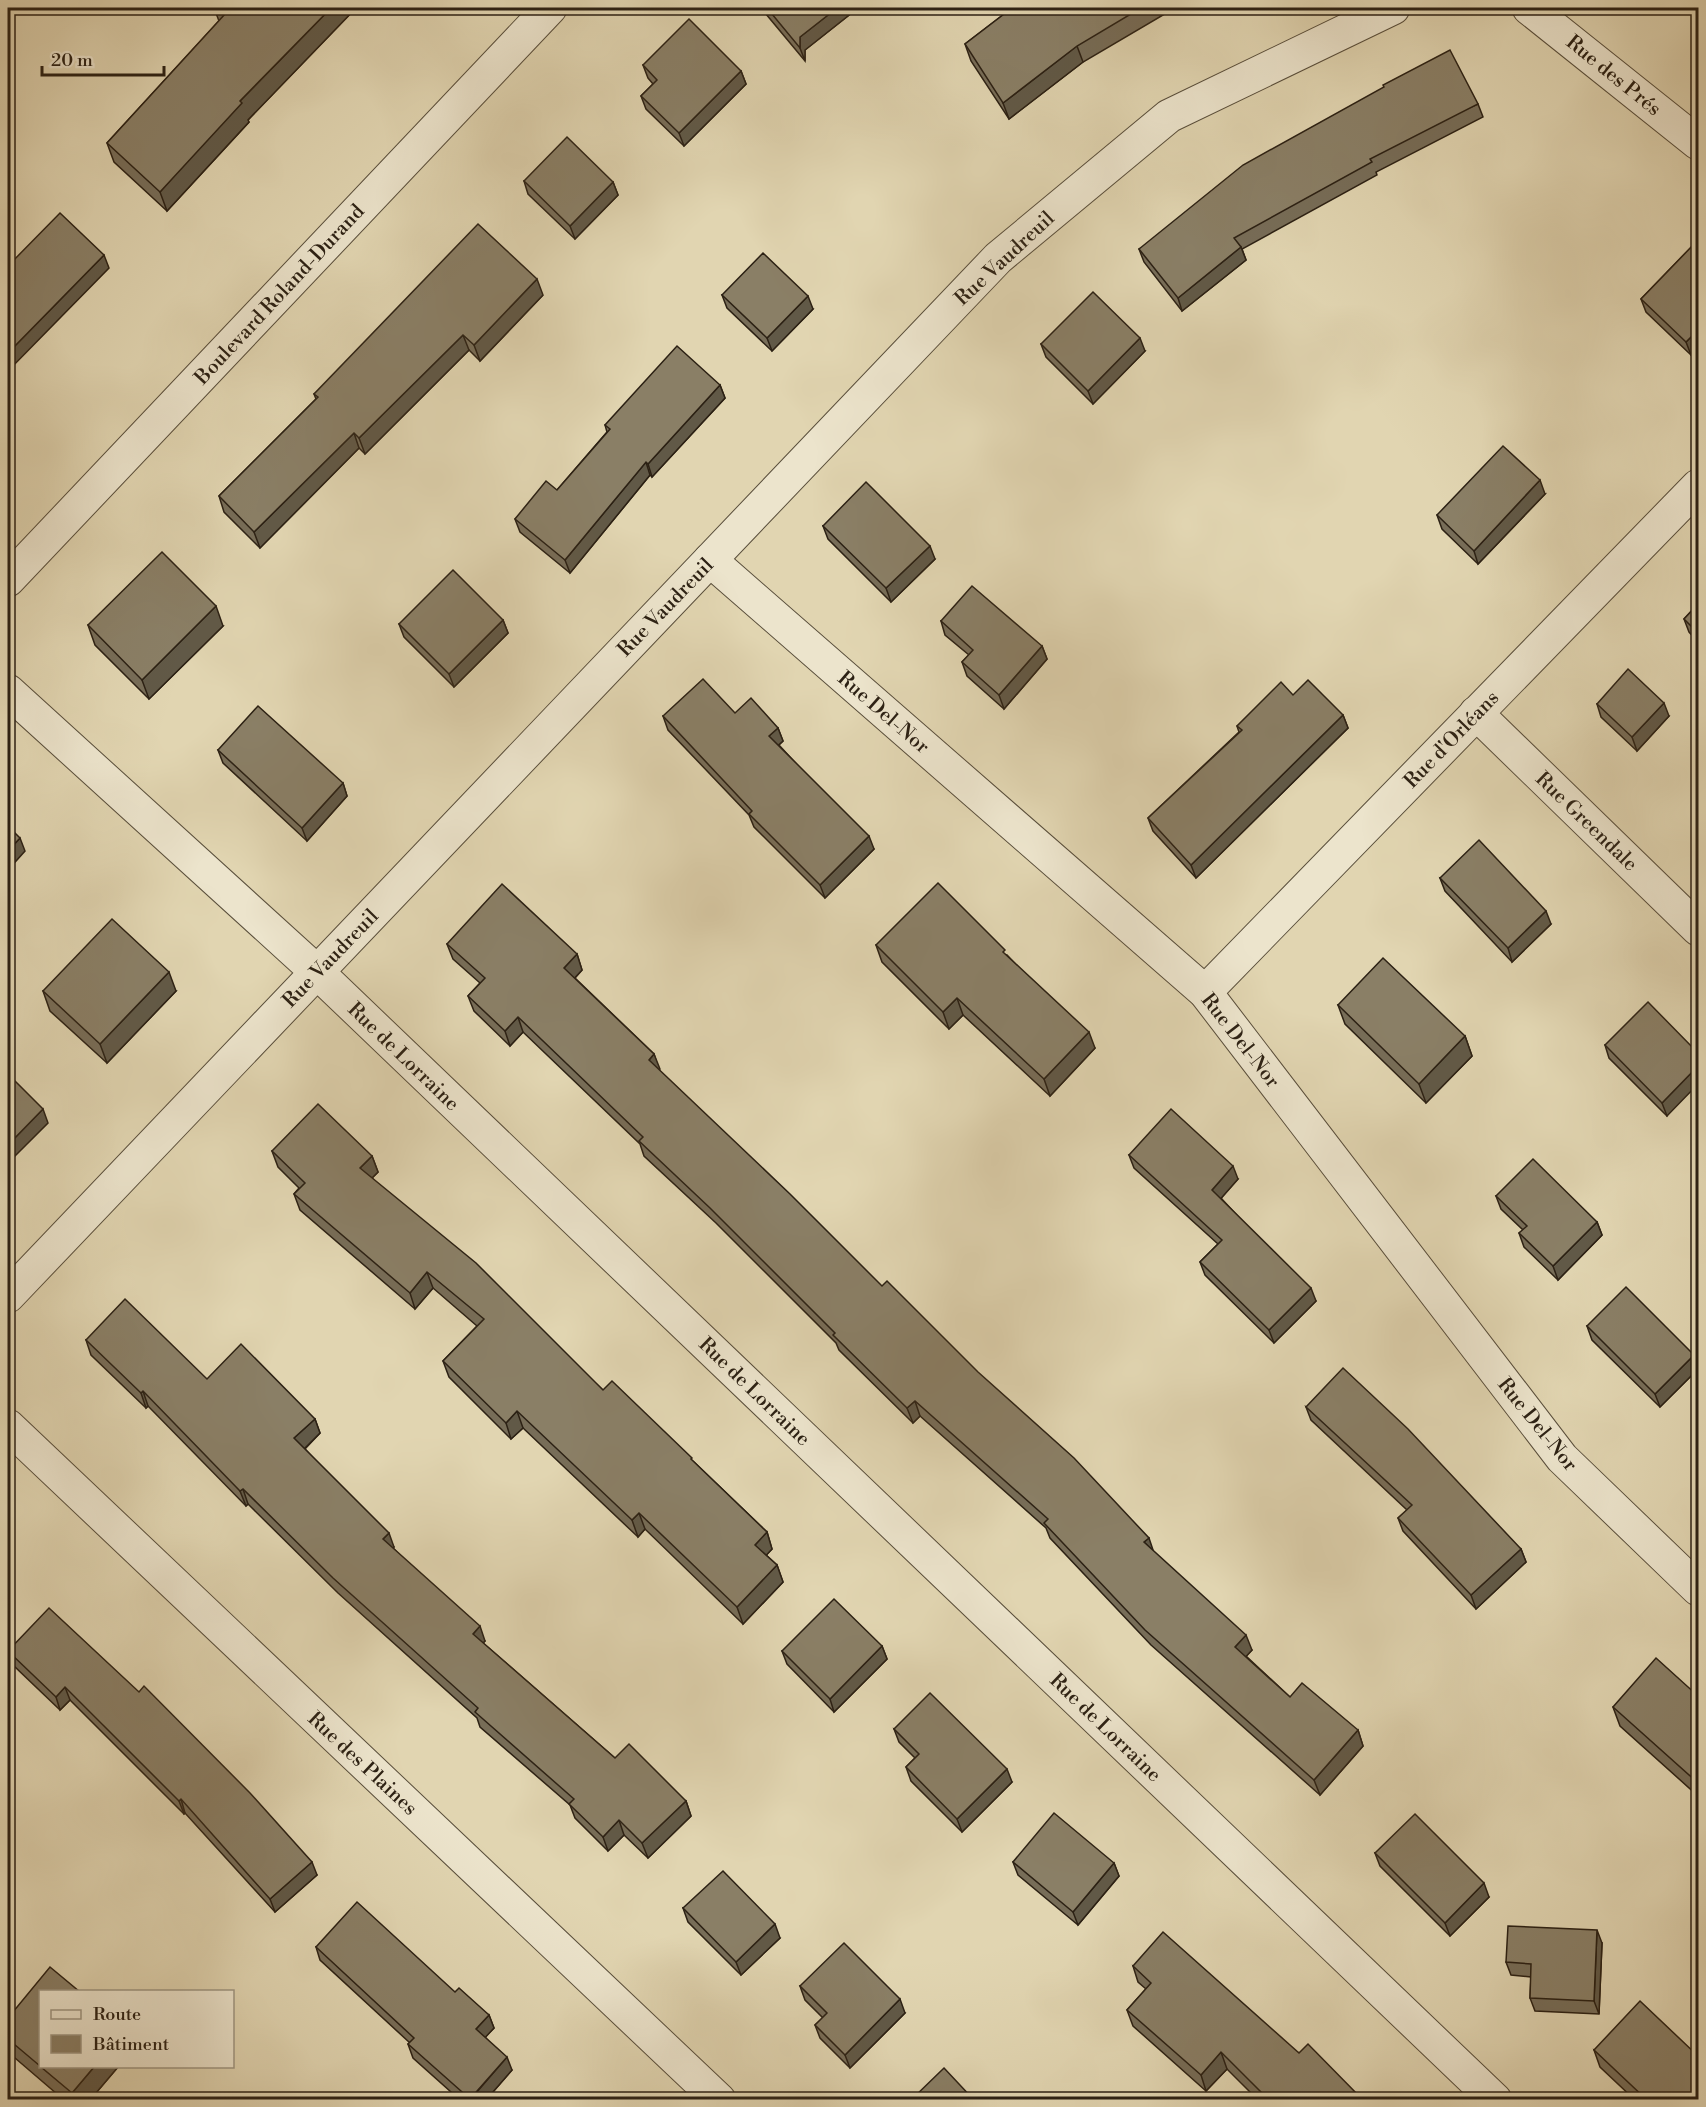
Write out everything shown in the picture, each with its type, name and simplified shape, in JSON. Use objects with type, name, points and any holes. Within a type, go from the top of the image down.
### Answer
[{"type":"street","name":"Boulevard Roland-Durand","points":[[8,580],[550,8]]},
{"type":"street","name":"Rue Vaudreuil","points":[[8,1296],[998,258],[1169,116],[1393,8]]},
{"type":"street","name":"Rue des Prés","points":[[1529,8],[1698,143]]},
{"type":"street","name":"Rue d'Orléans","points":[[1205,992],[1698,486]]},
{"type":"street","name":"Rue Del-Nor","points":[[710,560],[1205,992],[1562,1458],[1698,1589]]},
{"type":"street","name":"Rue de Lorraine","points":[[8,691],[317,972],[1495,2100]]},
{"type":"street","name":"Rue Greendale","points":[[1476,713],[1698,929]]},
{"type":"street","name":"Rue des Plaines","points":[[8,1426],[719,2100]]},
{"type":"building","points":[[218,8],[331,8],[240,101],[242,103],[160,192],[107,143],[225,14]]},
{"type":"building","points":[[767,8],[837,8],[800,37],[800,48]]},
{"type":"building","points":[[1012,8],[1141,8],[1077,46],[1003,103],[965,44]]},
{"type":"building","points":[[689,19],[741,71],[679,133],[641,96],[657,80],[643,65]]},
{"type":"building","points":[[1450,50],[1478,104],[1370,159],[1372,162],[1234,238],[1241,247],[1178,298],[1139,249],[1243,165],[1384,87],[1383,85]]},
{"type":"building","points":[[567,137],[613,182],[570,226],[524,181]]},
{"type":"building","points":[[60,213],[104,255],[8,353],[8,266]]},
{"type":"building","points":[[478,224],[537,279],[474,345],[463,335],[359,438],[354,433],[254,532],[219,496],[318,397],[314,394]]},
{"type":"building","points":[[1698,240],[1698,330],[1686,342],[1641,299]]},
{"type":"building","points":[[763,253],[808,296],[767,338],[722,295]]},
{"type":"building","points":[[1093,292],[1140,338],[1088,391],[1041,344]]},
{"type":"building","points":[[677,346],[720,385],[648,464],[646,462],[565,560],[515,519],[546,481],[557,490],[610,429],[605,425]]},
{"type":"building","points":[[1503,446],[1540,480],[1474,551],[1437,515]]},
{"type":"building","points":[[866,482],[930,546],[886,588],[823,526]]},
{"type":"building","points":[[162,552],[216,606],[142,680],[88,625]]},
{"type":"building","points":[[453,570],[503,620],[449,674],[399,624]]},
{"type":"building","points":[[972,586],[1042,646],[999,695],[962,662],[973,650],[941,621]]},
{"type":"building","points":[[1698,604],[1698,633],[1684,619]]},
{"type":"building","points":[[1628,669],[1664,703],[1632,737],[1597,704]]},
{"type":"building","points":[[703,679],[735,713],[751,698],[778,728],[769,736],[869,836],[820,885],[749,814],[752,811],[663,716]]},
{"type":"building","points":[[1308,680],[1343,715],[1191,865],[1148,818],[1242,730],[1237,726],[1281,682],[1293,695]]},
{"type":"building","points":[[258,706],[343,783],[302,828],[218,750]]},
{"type":"building","points":[[8,826],[20,838],[8,851]]},
{"type":"building","points":[[1479,840],[1546,911],[1508,948],[1440,878]]},
{"type":"building","points":[[938,883],[1005,950],[1003,952],[1089,1032],[1044,1079],[957,998],[943,1012],[876,945]]},
{"type":"building","points":[[502,884],[577,954],[564,968],[654,1054],[649,1060],[790,1194],[882,1286],[887,1281],[978,1372],[1074,1458],[1149,1538],[1144,1542],[1246,1635],[1235,1647],[1290,1697],[1302,1683],[1358,1730],[1314,1780],[1145,1630],[1044,1523],[1048,1519],[915,1401],[907,1408],[710,1208],[639,1141],[643,1137],[518,1017],[505,1031],[468,996],[485,978],[447,944]]},
{"type":"building","points":[[112,919],[169,972],[100,1044],[43,991]]},
{"type":"building","points":[[1383,958],[1465,1036],[1419,1084],[1338,1005]]},
{"type":"building","points":[[1648,1002],[1698,1053],[1698,1066],[1662,1103],[1605,1045]]},
{"type":"building","points":[[8,1074],[43,1109],[8,1145]]},
{"type":"building","points":[[318,1104],[372,1156],[360,1168],[476,1263],[603,1390],[612,1381],[767,1532],[755,1545],[777,1565],[737,1607],[639,1513],[632,1520],[517,1411],[506,1423],[443,1361],[484,1319],[427,1272],[410,1293],[294,1194],[305,1183],[272,1151]]},
{"type":"building","points":[[1171,1109],[1233,1166],[1212,1190],[1311,1288],[1269,1330],[1200,1262],[1222,1240],[1129,1155]]},
{"type":"building","points":[[1533,1159],[1597,1222],[1553,1266],[1519,1233],[1527,1226],[1496,1196]]},
{"type":"building","points":[[1626,1287],[1694,1355],[1655,1394],[1587,1326]]},
{"type":"building","points":[[125,1299],[207,1379],[241,1344],[315,1419],[294,1438],[389,1533],[383,1539],[480,1626],[473,1634],[615,1758],[629,1744],[686,1801],[642,1843],[619,1820],[603,1837],[569,1804],[574,1799],[475,1712],[478,1708],[333,1578],[243,1489],[240,1491],[143,1391],[141,1393],[86,1340]]},
{"type":"building","points":[[1343,1368],[1408,1429],[1521,1549],[1471,1595],[1398,1518],[1412,1505],[1306,1407]]},
{"type":"building","points":[[834,1599],[882,1646],[830,1699],[782,1651]]},
{"type":"building","points":[[49,1608],[139,1692],[144,1686],[250,1793],[312,1862],[270,1899],[181,1799],[179,1801],[65,1687],[56,1697],[8,1651]]},
{"type":"building","points":[[1656,1658],[1698,1696],[1698,1783],[1613,1707]]},
{"type":"building","points":[[930,1693],[1007,1769],[957,1819],[906,1767],[919,1754],[894,1729]]},
{"type":"building","points":[[1054,1813],[1114,1863],[1073,1912],[1013,1862]]},
{"type":"building","points":[[1415,1814],[1484,1883],[1445,1923],[1375,1853]]},
{"type":"building","points":[[723,1871],[775,1924],[736,1962],[683,1908]]},
{"type":"building","points":[[357,1902],[455,1992],[459,1988],[489,2015],[476,2029],[507,2057],[470,2099],[408,2044],[414,2038],[316,1947]]},
{"type":"building","points":[[1508,1926],[1597,1930],[1594,2001],[1530,1998],[1531,1964],[1506,1962]]},
{"type":"building","points":[[1163,1932],[1299,2053],[1308,2044],[1363,2100],[1269,2100],[1221,2052],[1201,2075],[1127,2010],[1151,1983],[1133,1966]]},
{"type":"building","points":[[844,1943],[900,1999],[845,2055],[815,2025],[827,2013],[800,1986]]},
{"type":"building","points":[[50,1967],[78,1990],[39,1990],[39,2065],[8,2039],[8,2018]]},
{"type":"building","points":[[1640,2001],[1698,2056],[1698,2100],[1647,2100],[1594,2050]]},
{"type":"building","points":[[42,2068],[93,2068],[72,2093]]},
{"type":"building","points":[[944,2068],[974,2100],[911,2100]]}]
